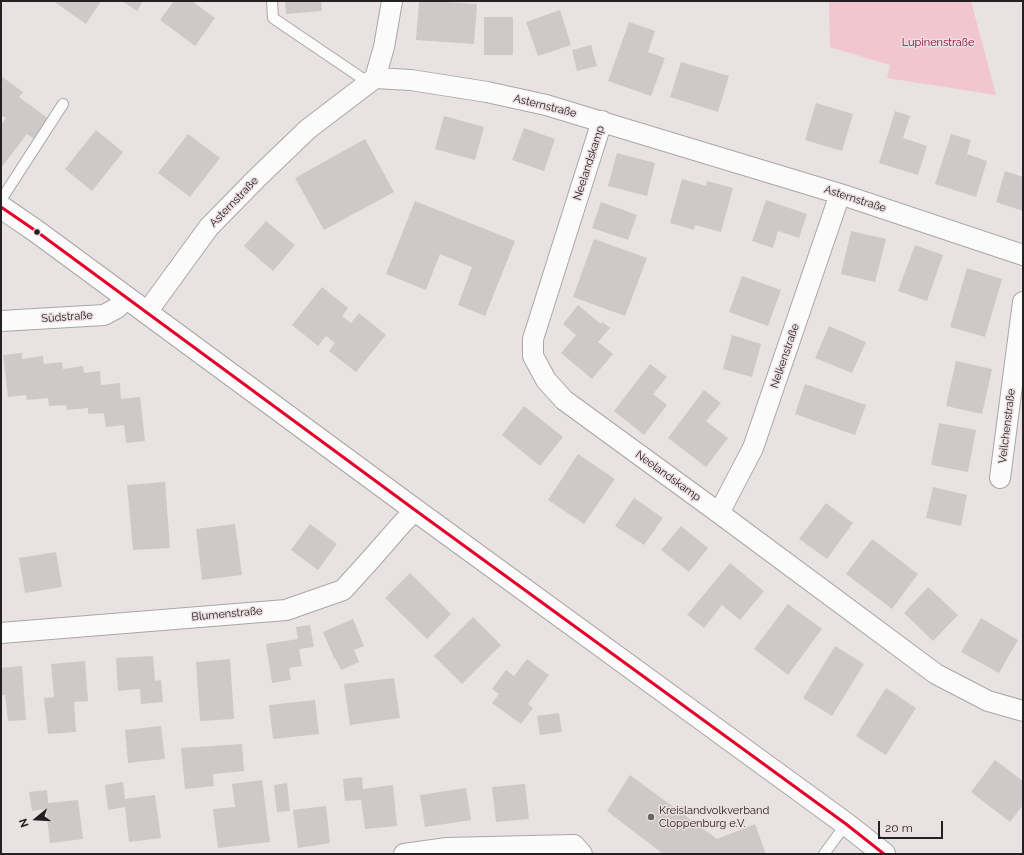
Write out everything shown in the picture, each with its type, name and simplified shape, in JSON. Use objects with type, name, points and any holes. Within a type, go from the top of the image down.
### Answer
[{"type":"street","points":[[372,81],[384,47],[392,1]]},
{"type":"street","name":"Asternstraße","points":[[147,312],[209,227],[308,129],[372,81],[411,80],[487,92],[546,104],[840,194],[1023,255]]},
{"type":"street","name":"Neelandskamp","points":[[602,121],[533,339],[533,356],[546,380],[564,400],[936,674],[988,701],[1023,711]]},
{"type":"street","name":"Nelkenstraße","points":[[719,513],[753,448],[840,194]]},
{"type":"street","points":[[1,207],[147,312],[415,510],[846,824],[884,854]]},
{"type":"street","name":"Südstraße","points":[[1,322],[104,315],[117,308],[127,298]]},
{"type":"street","name":"Veilchenstraße","points":[[1000,478],[1023,302]]},
{"type":"street","name":"Blumenstraße","points":[[1,633],[286,610],[343,590],[398,527],[415,510]]},
{"type":"street","points":[[404,854],[447,848],[574,845],[582,854]]},
{"type":"lane","points":[[272,1],[273,18],[372,81]]},
{"type":"lane","points":[[1,200],[63,104]]},
{"type":"lane","points":[[824,854],[846,824]]},
{"type":"green space","name":"Lupinenstraße","points":[[829,1],[971,1],[996,95],[887,78],[890,65],[830,47]]},
{"type":"building","points":[[57,1],[101,1],[86,24],[56,3]]},
{"type":"building","points":[[122,1],[143,1],[137,11]]},
{"type":"building","points":[[174,1],[192,1],[215,18],[195,46],[160,20]]},
{"type":"building","points":[[285,1],[321,1],[322,11],[286,14]]},
{"type":"building","points":[[419,1],[477,4],[474,44],[416,40]]},
{"type":"building","points":[[560,10],[571,45],[538,56],[526,22]]},
{"type":"building","points":[[484,17],[513,17],[513,55],[484,55]]},
{"type":"building","points":[[629,22],[655,31],[648,52],[665,58],[651,96],[608,81]]},
{"type":"building","points":[[591,45],[597,66],[577,71],[572,50]]},
{"type":"building","points":[[681,62],[729,76],[718,112],[670,97]]},
{"type":"building","points":[[1,76],[23,92],[19,97],[49,119],[34,139],[27,134],[1,168],[1,125],[6,118],[1,115]]},
{"type":"building","points":[[816,103],[853,114],[842,151],[805,140]]},
{"type":"building","points":[[895,111],[910,116],[903,138],[927,146],[918,175],[879,163]]},
{"type":"building","points":[[444,116],[484,127],[475,160],[435,149]]},
{"type":"building","points":[[524,128],[555,139],[544,171],[512,160]]},
{"type":"building","points":[[96,130],[123,152],[92,191],[65,169]]},
{"type":"building","points":[[188,134],[220,158],[190,197],[158,173]]},
{"type":"building","points":[[951,134],[971,140],[967,154],[987,161],[976,197],[935,184]]},
{"type":"building","points":[[365,139],[394,192],[324,230],[295,178]]},
{"type":"building","points":[[617,153],[655,163],[647,196],[608,186]]},
{"type":"building","points":[[1005,171],[1023,177],[1023,211],[996,202]]},
{"type":"building","points":[[682,179],[706,186],[707,181],[733,188],[721,232],[695,225],[694,230],[670,223]]},
{"type":"building","points":[[766,200],[807,214],[799,238],[778,231],[773,248],[752,241]]},
{"type":"building","points":[[415,201],[515,241],[485,316],[458,305],[472,267],[440,254],[426,290],[386,274]]},
{"type":"building","points":[[601,202],[637,215],[628,240],[592,228]]},
{"type":"building","points":[[266,221],[295,245],[273,271],[244,246]]},
{"type":"building","points":[[851,231],[886,239],[875,282],[841,274]]},
{"type":"building","points":[[594,239],[647,258],[625,316],[573,297]]},
{"type":"building","points":[[915,245],[943,255],[927,301],[898,291]]},
{"type":"building","points":[[967,268],[1002,279],[985,337],[950,327]]},
{"type":"building","points":[[742,276],[781,290],[768,326],[729,312]]},
{"type":"building","points":[[322,287],[348,308],[342,316],[351,323],[359,313],[386,335],[356,372],[329,351],[335,343],[326,336],[318,346],[292,325]]},
{"type":"building","points":[[578,305],[601,324],[602,322],[610,328],[598,342],[613,354],[592,379],[561,353],[576,335],[563,324]]},
{"type":"building","points":[[829,326],[866,342],[852,373],[815,358]]},
{"type":"building","points":[[732,335],[761,344],[752,377],[723,369]]},
{"type":"building","points":[[22,353],[22,359],[43,356],[44,364],[62,362],[63,369],[83,366],[84,373],[100,371],[101,385],[120,383],[121,399],[140,397],[145,441],[126,443],[124,425],[106,427],[104,413],[88,414],[88,408],[67,410],[66,405],[49,406],[48,398],[27,400],[26,395],[8,397],[3,355]]},
{"type":"building","points":[[956,361],[992,369],[982,414],[946,406]]},
{"type":"building","points":[[650,364],[667,377],[653,394],[667,405],[644,435],[614,411]]},
{"type":"building","points":[[805,384],[866,405],[855,435],[795,414]]},
{"type":"building","points":[[704,390],[721,403],[706,421],[728,438],[706,467],[668,438]]},
{"type":"building","points":[[524,406],[563,437],[540,466],[502,435]]},
{"type":"building","points":[[939,423],[976,430],[968,472],[931,465]]},
{"type":"building","points":[[578,454],[615,479],[584,524],[548,500]]},
{"type":"building","points":[[165,482],[170,548],[133,550],[127,485]]},
{"type":"building","points":[[933,487],[967,495],[961,526],[926,518]]},
{"type":"building","points":[[634,498],[663,518],[644,545],[615,526]]},
{"type":"building","points":[[826,503],[853,523],[827,559],[799,539]]},
{"type":"building","points":[[235,524],[242,575],[202,580],[196,529]]},
{"type":"building","points":[[310,524],[337,544],[318,570],[291,550]]},
{"type":"building","points":[[681,526],[708,548],[689,572],[661,550]]},
{"type":"building","points":[[872,539],[918,574],[892,609],[846,574]]},
{"type":"building","points":[[56,552],[62,587],[25,593],[19,558]]},
{"type":"building","points":[[730,563],[764,591],[740,620],[722,605],[704,628],[687,615]]},
{"type":"building","points":[[410,573],[451,614],[427,639],[385,598]]},
{"type":"building","points":[[928,587],[958,615],[933,641],[904,613]]},
{"type":"building","points":[[788,604],[822,629],[788,675],[754,649]]},
{"type":"building","points":[[473,617],[501,645],[462,684],[434,656]]},
{"type":"building","points":[[981,618],[1018,640],[999,673],[961,652]]},
{"type":"building","points":[[353,619],[364,646],[354,650],[359,662],[341,670],[323,632]]},
{"type":"building","points":[[310,625],[314,647],[299,649],[302,666],[289,668],[291,680],[272,683],[266,644],[298,639],[296,627]]},
{"type":"building","points":[[835,646],[864,664],[832,716],[803,698]]},
{"type":"building","points":[[153,656],[155,681],[161,680],[163,702],[141,704],[140,689],[118,691],[116,658]]},
{"type":"building","points":[[230,659],[234,719],[200,721],[196,662]]},
{"type":"building","points":[[527,659],[549,675],[528,704],[533,708],[521,724],[492,703],[499,694],[492,689],[506,670],[514,676]]},
{"type":"building","points":[[85,661],[88,701],[74,702],[76,732],[48,734],[44,698],[54,697],[51,664]]},
{"type":"building","points":[[22,666],[26,720],[8,721],[5,695],[1,695],[1,668]]},
{"type":"building","points":[[394,678],[400,718],[350,725],[344,684]]},
{"type":"building","points":[[886,688],[916,708],[886,755],[856,736]]},
{"type":"building","points":[[315,700],[319,734],[273,739],[269,705]]},
{"type":"building","points":[[559,713],[562,732],[540,735],[537,716]]},
{"type":"building","points":[[161,726],[165,759],[128,763],[125,730]]},
{"type":"building","points":[[242,744],[244,771],[213,774],[214,786],[185,789],[181,748]]},
{"type":"building","points":[[995,760],[1023,781],[1023,805],[1010,822],[971,792]]},
{"type":"building","name":"Kreislandvolkverband Cloppenburg e.V.","points":[[630,775],[717,839],[755,824],[766,854],[663,854],[607,811]]},
{"type":"building","points":[[362,777],[363,789],[393,785],[397,826],[365,829],[361,800],[345,801],[343,779]]},
{"type":"building","points":[[262,780],[270,842],[218,848],[213,809],[235,807],[232,784]]},
{"type":"building","points":[[123,782],[125,799],[155,795],[161,838],[129,842],[125,807],[108,810],[105,785]]},
{"type":"building","points":[[287,783],[290,811],[277,812],[274,785]]},
{"type":"building","points":[[525,784],[529,819],[496,822],[492,787]]},
{"type":"building","points":[[466,788],[471,820],[425,827],[420,795]]},
{"type":"building","points":[[47,790],[48,803],[78,800],[83,839],[50,843],[46,809],[32,811],[29,792]]},
{"type":"building","points":[[326,806],[330,843],[298,848],[293,810]]},
{"type":"transit line","points":[[1,207],[36,231],[415,510],[846,824],[884,854]]},
{"type":"place","name":"Kreislandvolkverband Cloppenburg e.V.","points":[[651,817]]}]
